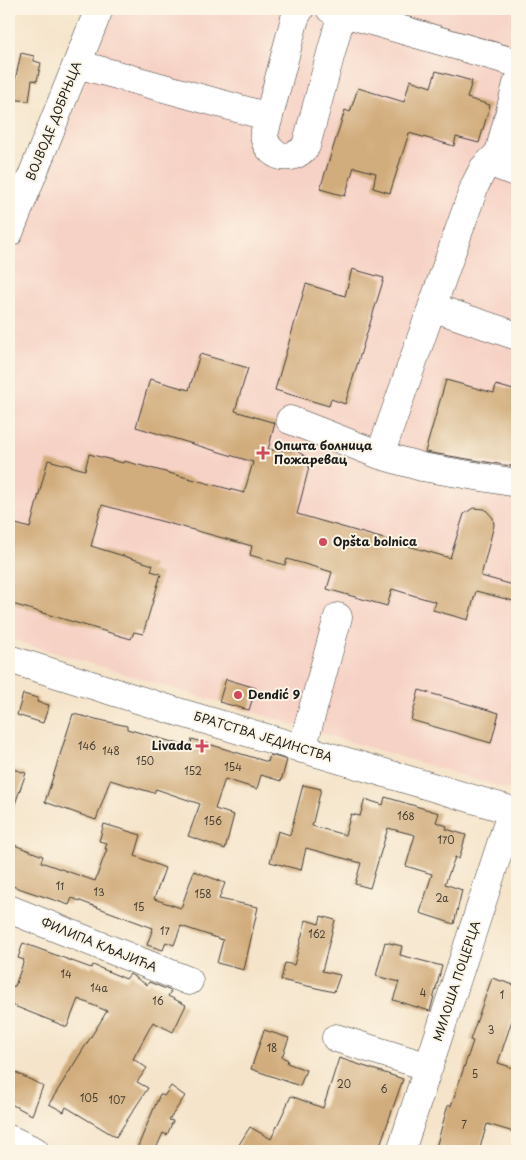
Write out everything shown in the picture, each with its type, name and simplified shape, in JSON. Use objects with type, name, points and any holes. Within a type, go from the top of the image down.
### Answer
[{"type":"street","name":"ВОЈВОДЕ ДОБРЊЦА","points":[[9,233],[99,9]]},
{"type":"street","points":[[300,9],[295,18],[264,135],[265,141],[272,152],[277,155],[290,157],[302,151],[306,146],[336,11],[517,63]]},
{"type":"street","points":[[77,64],[269,117]]},
{"type":"street","points":[[380,455],[475,185],[484,169],[492,163],[499,153],[517,84]]},
{"type":"street","points":[[492,163],[517,173]]},
{"type":"street","points":[[432,307],[517,336]]},
{"type":"street","points":[[290,420],[380,455],[422,467],[517,483]]},
{"type":"street","points":[[302,749],[338,618]]},
{"type":"street","name":"БРАТСТВА ЈЕДИНСТВА","points":[[9,660],[515,811]]},
{"type":"street","name":"МИЛОША ПОЦЕРЦА","points":[[401,1151],[515,811]]},
{"type":"street","name":"ФИЛИПА КЉАЈИЋА","points":[[9,910],[189,981]]},
{"type":"street","points":[[336,1038],[429,1067]]},
{"type":"street","points":[[9,1139],[35,1151]]},
{"type":"shaded area","name":"Општа болница Пожаревац","points":[[115,9],[517,9],[517,792],[9,639],[9,268]]},
{"type":"building","points":[[21,53],[34,56],[34,61],[41,63],[37,81],[32,80],[29,101],[9,99],[9,85],[14,85]]},
{"type":"building","points":[[436,71],[472,81],[467,98],[490,105],[479,143],[456,137],[454,146],[409,133],[390,193],[373,188],[376,173],[354,167],[345,196],[320,189],[345,110],[350,112],[358,88],[404,102],[410,80],[431,87]]},
{"type":"building","points":[[352,269],[384,278],[345,404],[331,399],[329,406],[275,390],[306,284],[345,296]]},
{"type":"building","points":[[200,354],[248,368],[235,411],[275,423],[268,450],[295,450],[306,457],[309,467],[297,514],[450,558],[464,514],[473,508],[485,509],[493,518],[494,525],[481,576],[517,586],[517,602],[476,591],[468,620],[433,610],[436,602],[392,589],[387,606],[327,589],[332,572],[287,559],[285,565],[250,555],[252,546],[102,505],[91,546],[153,565],[151,571],[161,574],[143,634],[134,632],[131,639],[9,603],[9,522],[30,528],[48,460],[85,470],[89,454],[123,463],[124,461],[244,493],[253,462],[136,427],[150,379],[189,390]]},
{"type":"building","points":[[446,380],[494,393],[496,385],[517,391],[517,467],[425,452]]},
{"type":"building","name":"Dendić 9","points":[[226,679],[256,688],[249,710],[219,702]]},
{"type":"building","points":[[419,690],[499,713],[491,743],[411,720]]},
{"type":"building","points":[[23,694],[38,698],[37,702],[49,705],[43,723],[17,715]]},
{"type":"building","points":[[73,714],[127,726],[127,729],[190,747],[192,739],[268,762],[270,755],[287,760],[281,781],[261,775],[257,789],[225,779],[215,809],[234,815],[225,849],[188,836],[200,804],[156,789],[154,793],[110,780],[96,820],[45,802]]},
{"type":"building","points":[[9,768],[26,773],[11,815],[9,815]]},
{"type":"building","points":[[303,785],[321,789],[312,826],[345,835],[351,814],[360,816],[365,799],[383,805],[385,797],[439,813],[436,822],[447,826],[446,829],[466,835],[459,859],[455,857],[445,884],[462,890],[454,924],[420,913],[432,874],[406,866],[415,835],[388,828],[370,888],[355,884],[361,863],[306,848],[301,870],[270,862],[278,831],[290,835]]},
{"type":"building","points":[[104,824],[141,835],[135,856],[165,868],[154,899],[181,908],[194,871],[225,883],[219,899],[258,907],[244,970],[217,963],[223,940],[181,926],[174,945],[166,942],[163,950],[147,945],[153,928],[72,898],[69,905],[9,885],[9,843],[43,856],[41,862],[95,881],[107,849],[105,849],[107,843],[99,841]]},
{"type":"building","points":[[321,916],[335,920],[322,971],[340,975],[334,992],[281,980],[285,963],[294,965],[306,920],[319,924]]},
{"type":"building","points":[[385,942],[402,946],[400,955],[442,966],[430,1011],[393,1000],[399,982],[376,976]]},
{"type":"building","points":[[23,943],[91,968],[93,965],[126,979],[130,974],[147,985],[149,982],[171,991],[168,996],[186,1005],[173,1032],[153,1022],[133,1059],[147,1068],[137,1082],[148,1088],[116,1137],[66,1107],[64,1112],[49,1104],[107,1011],[78,999],[67,1027],[9,1004],[9,987],[15,986],[24,960],[18,958]]},
{"type":"building","points":[[492,978],[517,986],[517,1018],[513,1017],[498,1063],[517,1069],[517,1133],[487,1124],[479,1151],[435,1151],[448,1105],[451,1106],[473,1041],[470,1040]]},
{"type":"building","points":[[264,1030],[289,1038],[282,1057],[288,1060],[287,1063],[306,1070],[300,1086],[251,1069]]},
{"type":"building","points":[[339,1058],[403,1079],[378,1151],[235,1151],[250,1127],[271,1139],[291,1096],[323,1108]]},
{"type":"building","points":[[9,1069],[43,1086],[32,1115],[9,1103]]},
{"type":"building","points":[[171,1086],[185,1096],[169,1120],[173,1121],[167,1135],[163,1133],[155,1151],[136,1151],[160,1094],[164,1096]]},
{"type":"place","name":"Општа болница Пожаревац","points":[[263,453]]},
{"type":"place","name":"Opšta bolnica","points":[[323,542]]},
{"type":"place","name":"Dendić 9","points":[[238,695]]},
{"type":"place","name":"Livada","points":[[202,746]]}]
